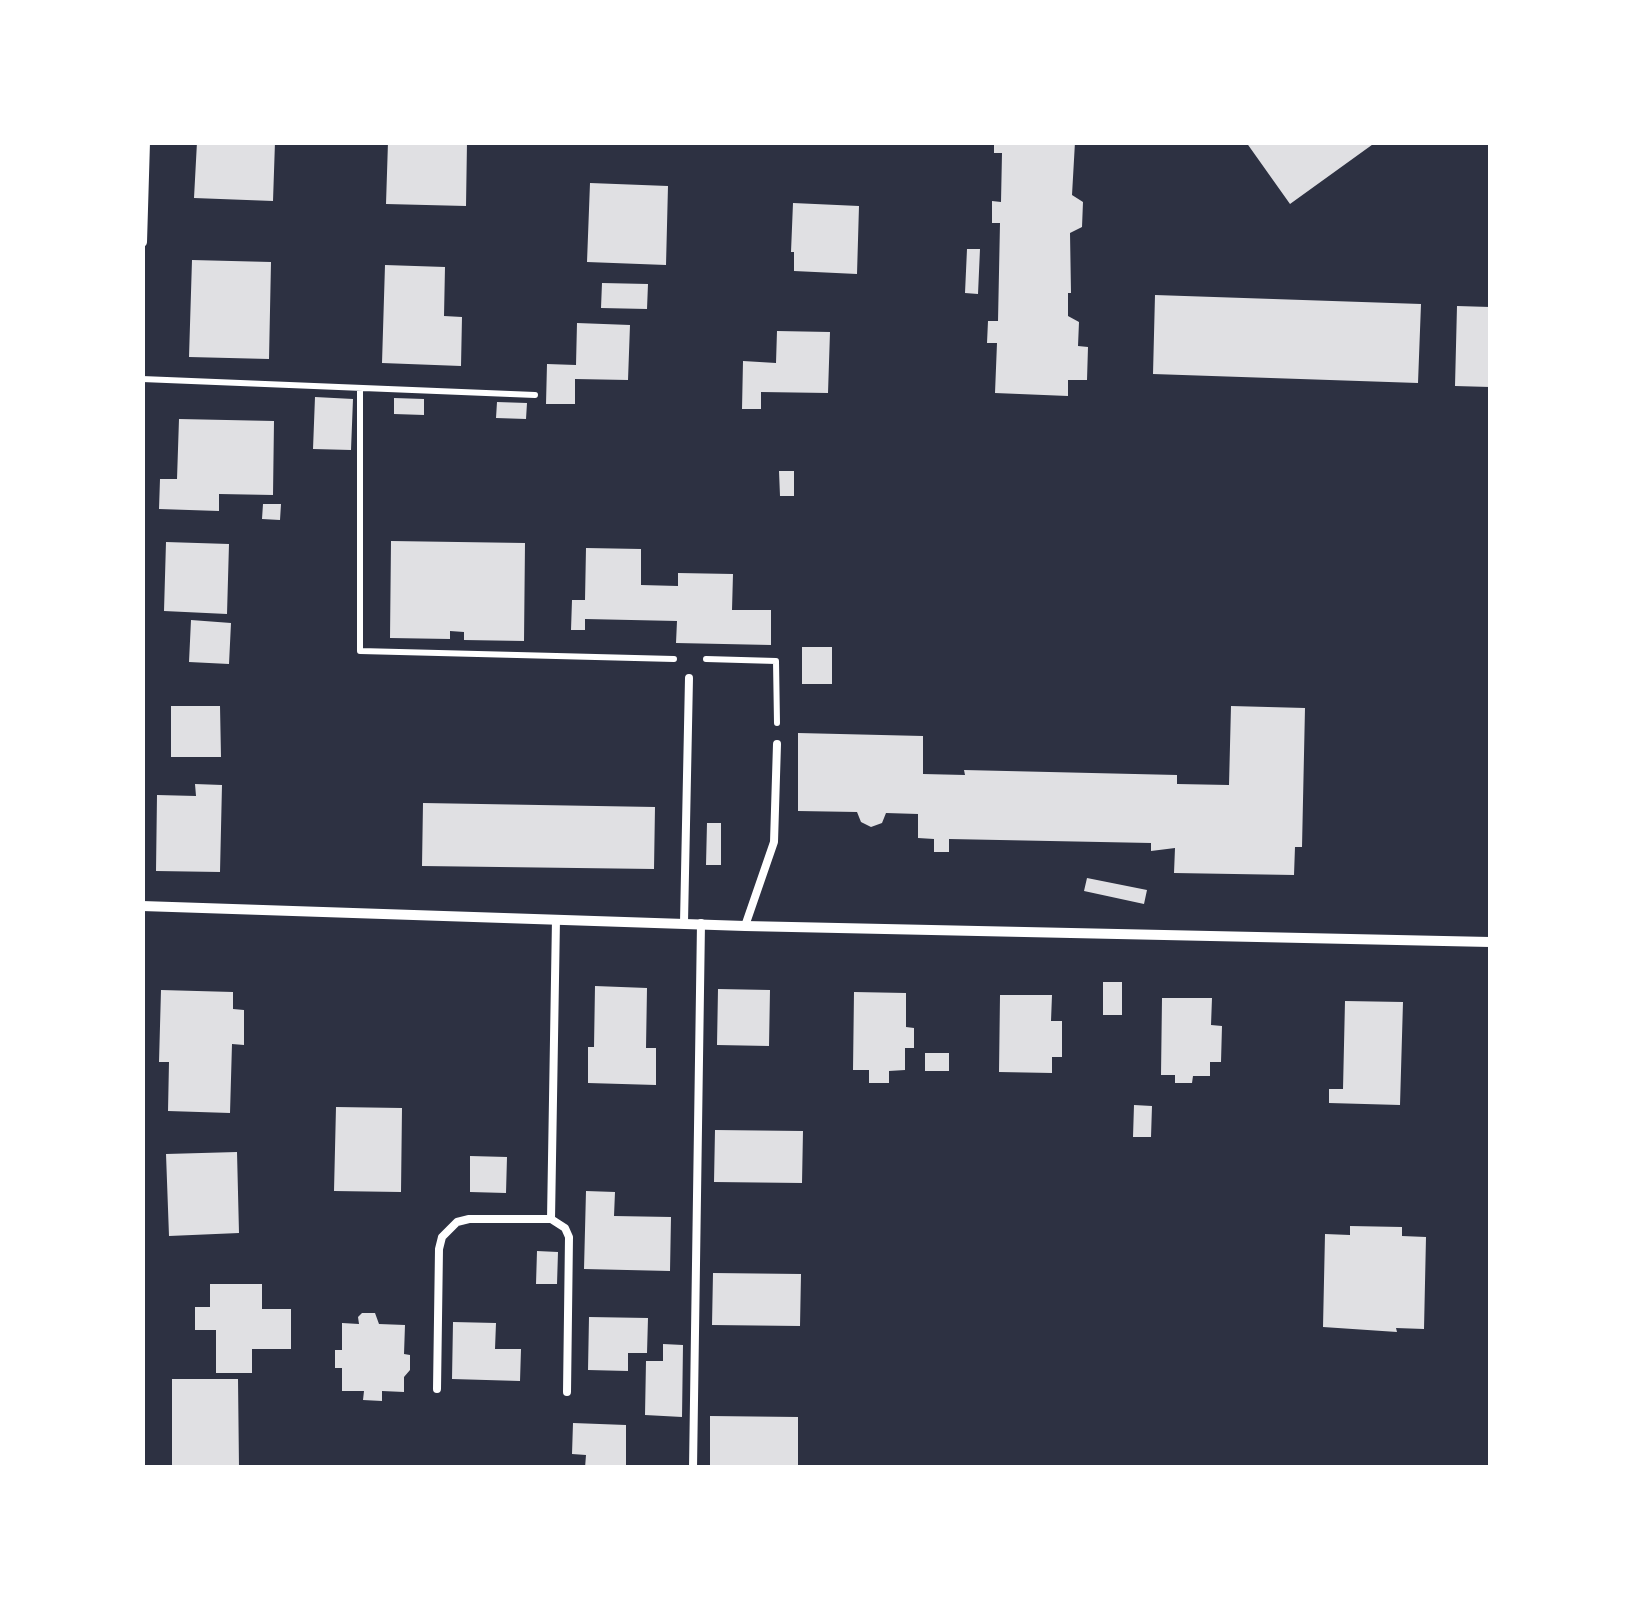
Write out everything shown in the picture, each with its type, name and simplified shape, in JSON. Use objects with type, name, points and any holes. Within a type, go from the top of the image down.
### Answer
[{"type":"street","points":[[142,242],[145,142]]},
{"type":"street","points":[[142,906],[744,926],[1490,942]]},
{"type":"lane","points":[[684,922],[690,678]]},
{"type":"lane","points":[[744,926],[774,842],[777,744]]},
{"type":"lane","points":[[552,1219],[556,920]]},
{"type":"lane","points":[[693,1468],[701,923]]},
{"type":"lane","points":[[437,1389],[442,1237],[457,1222],[469,1219],[552,1219],[565,1228],[569,1237],[567,1392]]},
{"type":"path","points":[[142,379],[534,396]]},
{"type":"path","points":[[360,389],[360,652],[677,658]]},
{"type":"path","points":[[697,659],[776,661],[777,744]]},
{"type":"building","points":[[197,142],[275,142],[273,201],[194,198]]},
{"type":"building","points":[[388,142],[467,142],[466,206],[386,204]]},
{"type":"building","points":[[994,142],[1075,142],[1072,195],[1083,202],[1082,227],[1070,233],[1068,316],[1079,322],[1078,346],[1088,347],[1087,380],[1068,380],[1068,396],[995,393],[997,343],[987,343],[988,321],[998,321],[1000,223],[992,223],[992,201],[1001,202],[1002,153],[994,153]]},
{"type":"building","points":[[1246,142],[1376,142],[1290,204]]},
{"type":"building","points":[[590,183],[668,186],[666,265],[587,262]]},
{"type":"building","points":[[793,203],[859,206],[857,274],[794,271]]},
{"type":"building","points":[[967,249],[980,249],[978,294],[965,293]]},
{"type":"building","points":[[192,260],[271,262],[269,359],[189,357]]},
{"type":"building","points":[[385,265],[445,267],[444,316],[462,317],[461,366],[382,363]]},
{"type":"building","points":[[602,283],[648,284],[647,309],[601,308]]},
{"type":"building","points":[[1155,295],[1421,304],[1418,383],[1153,374]]},
{"type":"building","points":[[1457,306],[1490,307],[1490,387],[1455,386]]},
{"type":"building","points":[[577,323],[630,325],[628,380],[575,379],[575,404],[546,404],[547,364],[576,365]]},
{"type":"building","points":[[777,331],[830,332],[828,393],[761,392],[761,409],[742,409],[743,361],[776,363]]},
{"type":"building","points":[[315,397],[353,399],[351,450],[313,449]]},
{"type":"building","points":[[394,398],[424,399],[424,415],[394,414]]},
{"type":"building","points":[[497,402],[527,403],[526,419],[496,418]]},
{"type":"building","points":[[179,419],[274,421],[273,495],[219,494],[219,511],[159,509],[160,479],[177,479]]},
{"type":"building","points":[[779,471],[794,471],[794,496],[780,496]]},
{"type":"building","points":[[263,504],[281,504],[280,520],[262,519]]},
{"type":"building","points":[[391,541],[525,543],[524,641],[464,640],[464,632],[450,631],[450,639],[390,638]]},
{"type":"building","points":[[166,542],[229,544],[227,614],[164,611]]},
{"type":"building","points":[[586,548],[641,549],[641,585],[678,586],[678,573],[733,574],[732,610],[771,610],[771,645],[676,643],[677,621],[585,619],[585,630],[571,630],[572,600],[585,600]]},
{"type":"building","points":[[191,620],[231,623],[229,664],[189,662]]},
{"type":"building","points":[[802,647],[832,647],[832,684],[802,684]]},
{"type":"building","points":[[171,706],[220,706],[221,757],[171,757]]},
{"type":"building","points":[[1231,706],[1305,708],[1302,847],[1295,847],[1294,875],[1174,873],[1175,848],[1151,851],[1151,843],[949,839],[949,852],[934,852],[934,839],[918,838],[918,814],[886,813],[882,823],[871,827],[861,822],[857,812],[798,811],[798,733],[923,736],[923,774],[965,775],[964,770],[1177,775],[1177,784],[1229,785]]},
{"type":"building","points":[[195,784],[222,785],[220,872],[156,871],[157,795],[196,796]]},
{"type":"building","points":[[423,803],[655,807],[654,869],[422,866]]},
{"type":"building","points":[[707,823],[721,823],[721,865],[706,865]]},
{"type":"building","points":[[1087,878],[1147,890],[1144,904],[1084,891]]},
{"type":"building","points":[[1103,982],[1122,982],[1122,1015],[1103,1015]]},
{"type":"building","points":[[595,986],[647,988],[646,1048],[656,1048],[656,1085],[588,1083],[588,1047],[594,1047]]},
{"type":"building","points":[[718,989],[770,990],[769,1046],[717,1045]]},
{"type":"building","points":[[161,990],[233,992],[233,1009],[244,1010],[244,1045],[232,1044],[230,1113],[168,1111],[169,1062],[159,1062]]},
{"type":"building","points":[[854,992],[906,993],[906,1027],[914,1028],[914,1048],[905,1048],[905,1070],[889,1071],[889,1083],[869,1083],[869,1070],[853,1070]]},
{"type":"building","points":[[1000,995],[1052,995],[1051,1021],[1062,1021],[1062,1057],[1052,1057],[1052,1073],[999,1072]]},
{"type":"building","points":[[1162,998],[1212,998],[1211,1025],[1222,1026],[1221,1062],[1210,1062],[1210,1076],[1193,1076],[1192,1083],[1175,1083],[1175,1075],[1161,1075]]},
{"type":"building","points":[[1345,1001],[1403,1002],[1400,1105],[1329,1103],[1329,1089],[1343,1089]]},
{"type":"building","points":[[925,1053],[949,1053],[949,1071],[925,1071]]},
{"type":"building","points":[[1134,1105],[1152,1106],[1151,1137],[1133,1137]]},
{"type":"building","points":[[336,1107],[402,1108],[401,1192],[334,1191]]},
{"type":"building","points":[[715,1130],[803,1131],[802,1183],[714,1182]]},
{"type":"building","points":[[237,1152],[239,1233],[169,1236],[166,1154]]},
{"type":"building","points":[[470,1156],[507,1157],[506,1193],[470,1192]]},
{"type":"building","points":[[586,1191],[615,1192],[614,1216],[671,1217],[670,1271],[584,1269]]},
{"type":"building","points":[[1350,1226],[1402,1227],[1402,1236],[1426,1237],[1424,1329],[1396,1328],[1397,1332],[1323,1327],[1325,1234],[1350,1235]]},
{"type":"building","points":[[537,1251],[558,1252],[557,1284],[536,1284]]},
{"type":"building","points":[[713,1273],[801,1274],[800,1326],[712,1325]]},
{"type":"building","points":[[210,1284],[262,1284],[262,1309],[291,1309],[291,1349],[252,1349],[252,1373],[216,1373],[216,1330],[195,1330],[195,1307],[210,1307]]},
{"type":"building","points":[[362,1313],[375,1313],[379,1324],[405,1325],[404,1354],[410,1355],[410,1370],[404,1377],[404,1392],[382,1391],[382,1401],[363,1400],[364,1391],[342,1391],[342,1368],[335,1368],[335,1350],[342,1350],[342,1323],[359,1324]]},
{"type":"building","points":[[589,1317],[648,1318],[647,1353],[628,1353],[628,1371],[588,1370]]},
{"type":"building","points":[[453,1322],[496,1323],[495,1349],[521,1349],[520,1381],[452,1379]]},
{"type":"building","points":[[663,1344],[683,1345],[682,1417],[645,1415],[646,1361],[663,1361]]},
{"type":"building","points":[[172,1379],[238,1379],[239,1468],[172,1468]]},
{"type":"building","points":[[710,1416],[798,1417],[798,1468],[710,1468]]},
{"type":"building","points":[[573,1423],[626,1425],[626,1468],[585,1468],[586,1455],[572,1454]]}]
